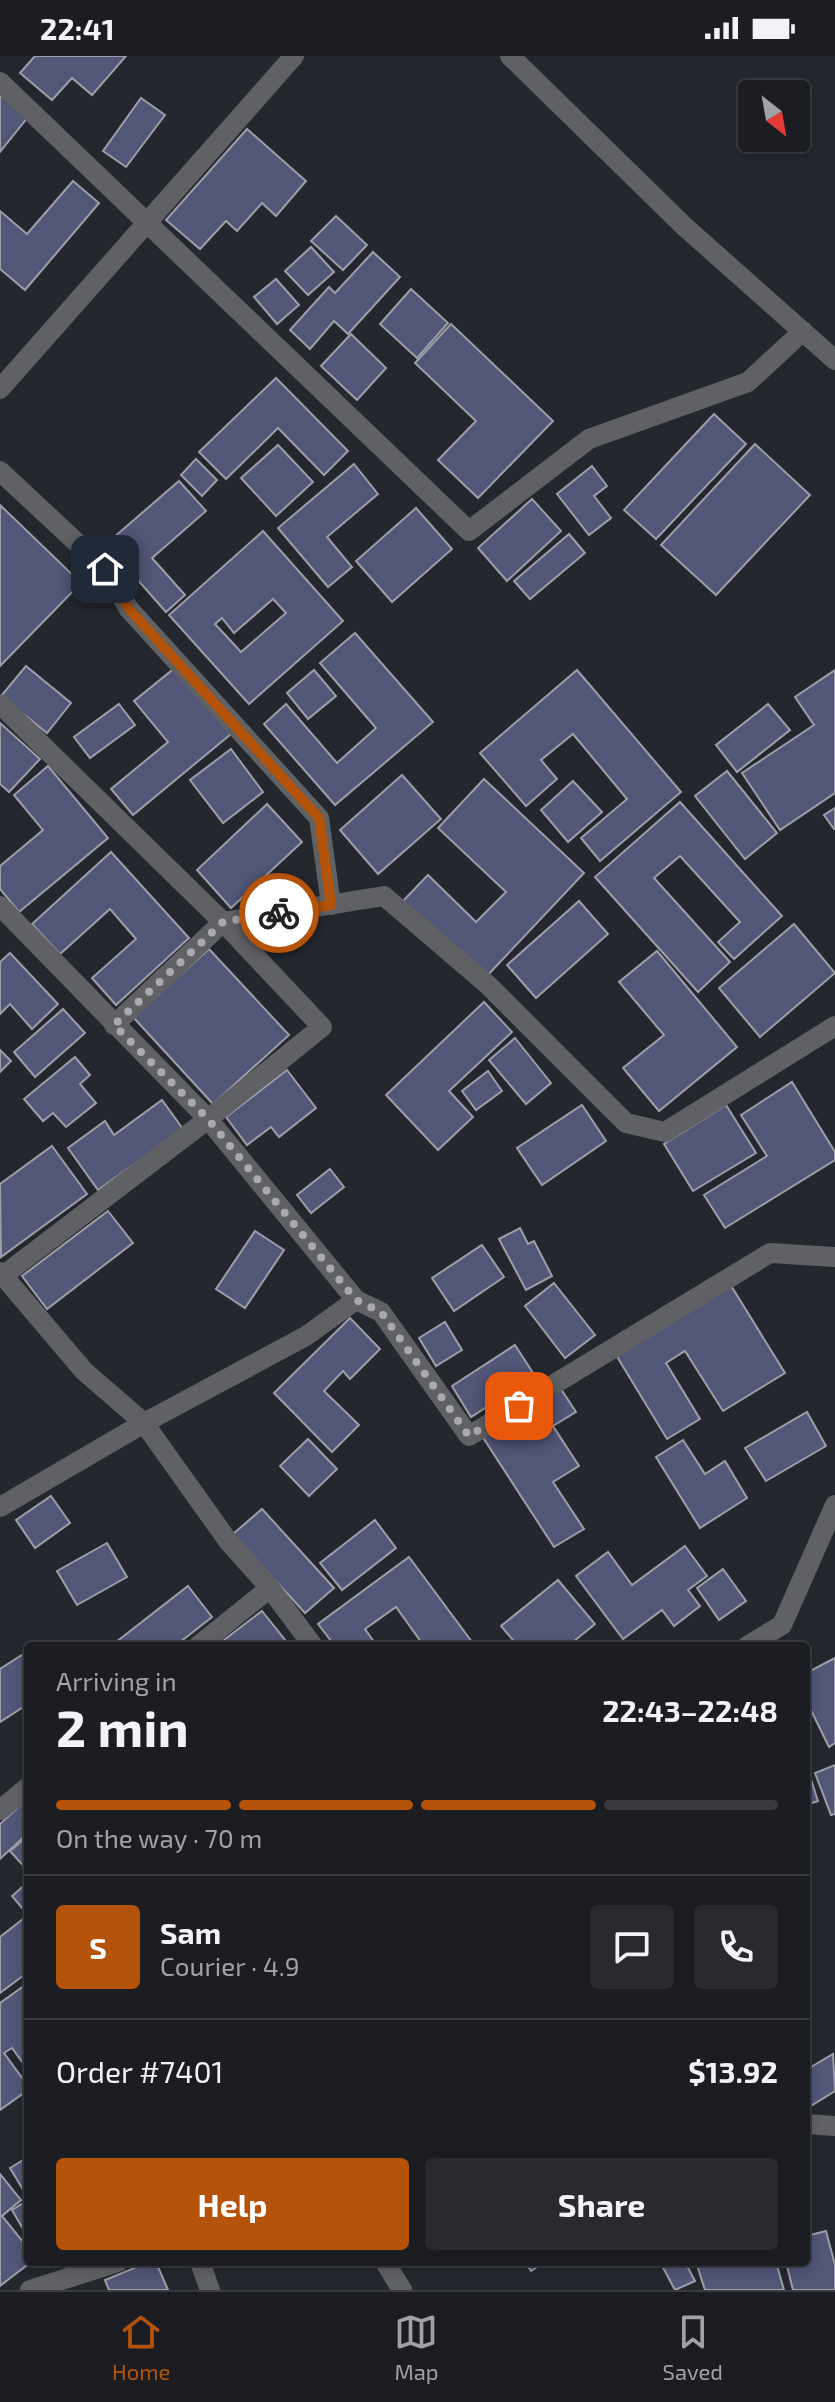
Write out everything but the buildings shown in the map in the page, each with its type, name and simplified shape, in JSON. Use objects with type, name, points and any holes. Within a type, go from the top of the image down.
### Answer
[{"type":"street","points":[[0,389],[294,56]]},
{"type":"street","points":[[510,56],[685,227],[835,360]]},
{"type":"street","points":[[0,82],[469,531],[589,439],[748,382],[803,331]]},
{"type":"street","points":[[0,471],[105,569],[129,609],[319,818],[331,905]]},
{"type":"street","points":[[0,704],[223,922],[322,1027],[208,1119],[1,1275],[84,1371],[144,1423],[228,1541],[270,1588],[310,1642]]},
{"type":"street","points":[[114,1025],[223,922],[384,896],[488,985],[626,1123],[665,1132],[835,1026]]},
{"type":"street","points":[[0,906],[208,1119],[356,1300],[381,1312],[469,1436],[770,1253],[835,1257]]},
{"type":"street","points":[[0,1507],[144,1423],[306,1336],[356,1300]]},
{"type":"street","points":[[754,1642],[782,1625],[835,1505]]},
{"type":"street","points":[[203,1642],[270,1588]]},
{"type":"street","points":[[0,1810],[24,1790]]},
{"type":"street","points":[[810,2124],[835,2126]]},
{"type":"street","points":[[30,2290],[105,2266]]},
{"type":"street","points":[[201,2266],[210,2290]]},
{"type":"street","points":[[387,2266],[402,2290]]},
{"type":"way so far","points":[[279,913],[223,922],[114,1025],[208,1119],[356,1300],[381,1312],[469,1436],[519,1406]]},
{"type":"route","points":[[105,569],[129,609],[319,818],[331,905],[279,913]]}]
